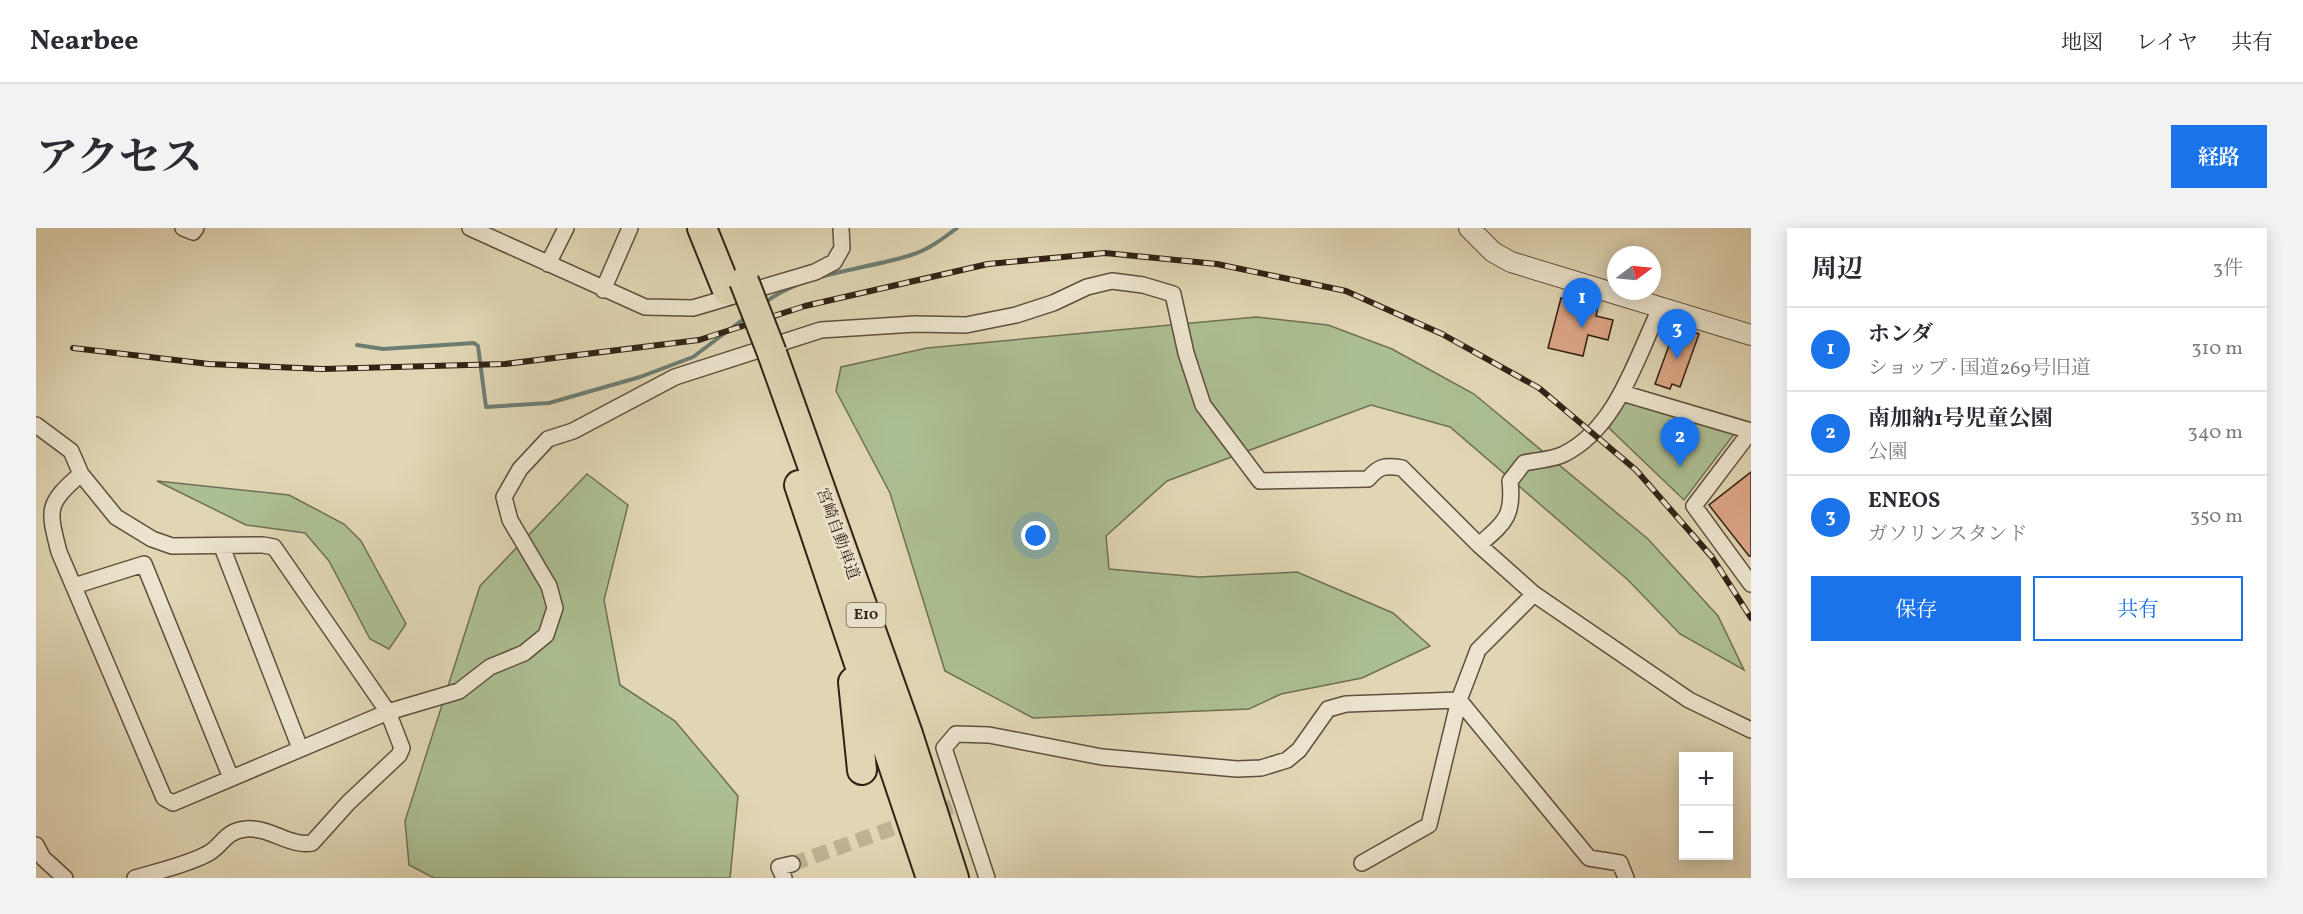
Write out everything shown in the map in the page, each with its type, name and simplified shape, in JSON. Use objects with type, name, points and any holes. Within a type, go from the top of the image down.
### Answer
[{"type":"highway","name":"宮崎自動車道","points":[[702,228],[736,285]]},
{"type":"highway","name":"宮崎自動車道","points":[[723,228],[736,285],[908,734],[954,878]]},
{"type":"highway","name":"宮崎自動車道","points":[[763,356],[796,474],[931,878]]},
{"type":"highway","points":[[848,633],[862,770]]},
{"type":"street","points":[[183,228],[193,232],[196,228]]},
{"type":"street","points":[[470,228],[487,232],[548,264],[645,307],[693,308],[815,272],[834,262],[842,248],[842,228]]},
{"type":"street","points":[[548,264],[566,228]]},
{"type":"street","points":[[603,290],[630,228]]},
{"type":"street","points":[[1469,228],[1493,252],[1512,262],[1751,335]]},
{"type":"street","points":[[81,474],[60,492],[52,505],[53,528],[59,552],[164,798],[173,803],[388,712],[459,691],[490,667],[524,653],[546,635],[555,608],[549,586],[510,520],[504,497],[520,470],[548,440],[573,430],[675,377],[821,330],[915,324],[966,325],[1016,315],[1053,303],[1087,287],[1112,281],[1143,285],[1173,294],[1186,353],[1203,405],[1260,481],[1368,479],[1377,469],[1386,465],[1402,468],[1479,545],[1534,594],[1689,700],[1751,730]]},
{"type":"street","points":[[1479,545],[1505,521],[1512,503],[1510,481],[1524,463],[1563,454],[1592,433],[1622,393],[1661,307]]},
{"type":"street","points":[[1622,393],[1751,431],[1694,506],[1746,564],[1751,584]]},
{"type":"street","points":[[36,425],[71,451],[81,474],[116,517],[152,538],[172,546],[263,545],[274,547],[388,712],[402,748],[399,755],[348,803],[312,843],[304,845],[265,829],[240,830],[229,833],[209,854],[135,878]]},
{"type":"street","points":[[222,547],[300,748]]},
{"type":"street","points":[[74,586],[144,564],[231,778]]},
{"type":"street","points":[[1362,863],[1429,825],[1459,700],[1478,650],[1534,594]]},
{"type":"street","points":[[987,878],[957,805],[944,748],[956,734],[989,735],[1102,757],[1237,769],[1261,768],[1287,760],[1299,750],[1328,709],[1346,704],[1459,700]]},
{"type":"street","points":[[1459,700],[1589,858],[1620,863],[1626,878]]},
{"type":"street","points":[[36,845],[43,858],[64,878]]},
{"type":"street","points":[[784,878],[779,867],[792,864]]},
{"type":"green space","points":[[1256,317],[1328,325],[1392,349],[1474,394],[1648,539],[1718,616],[1744,670],[1680,634],[1628,580],[1450,427],[1371,405],[1167,481],[1106,536],[1109,569],[1199,577],[1297,572],[1393,613],[1430,646],[1362,678],[1281,694],[1249,709],[1033,718],[945,671],[890,493],[836,391],[841,367],[927,348]]},
{"type":"green space","points":[[1624,399],[1735,433],[1684,500],[1609,428]]},
{"type":"green space","points":[[587,474],[628,505],[604,600],[620,685],[675,721],[738,796],[730,878],[434,878],[409,865],[405,821],[480,586]]},
{"type":"green space","points":[[157,481],[289,495],[344,524],[361,541],[406,624],[389,649],[370,639],[329,561],[305,533],[246,525]]},
{"type":"building","points":[[1561,298],[1598,307],[1596,316],[1613,320],[1608,340],[1588,335],[1583,356],[1548,348]]},
{"type":"building","points":[[1676,326],[1699,334],[1680,387],[1672,384],[1670,389],[1655,384]]},
{"type":"building","points":[[1751,472],[1751,556],[1749,556],[1709,505]]},
{"type":"waterway","points":[[763,304],[796,285],[814,279],[915,254],[934,245],[957,228]]},
{"type":"waterway","points":[[357,345],[383,349],[474,343],[478,346],[486,407],[549,403],[640,377],[693,357],[745,318]]},
{"type":"tunnel","points":[[792,864],[952,807]]},
{"type":"railway","points":[[73,348],[209,364],[322,369],[505,364],[699,340],[805,306],[988,264],[1105,253],[1217,264],[1346,291],[1442,334],[1539,388],[1636,470],[1712,557],[1751,618]]},
{"type":"place","name":"ホンダ","points":[[1582,328]]},
{"type":"place","name":"ENEOS","points":[[1677,359]]},
{"type":"place","name":"南加納1号児童公園","points":[[1680,467]]}]
